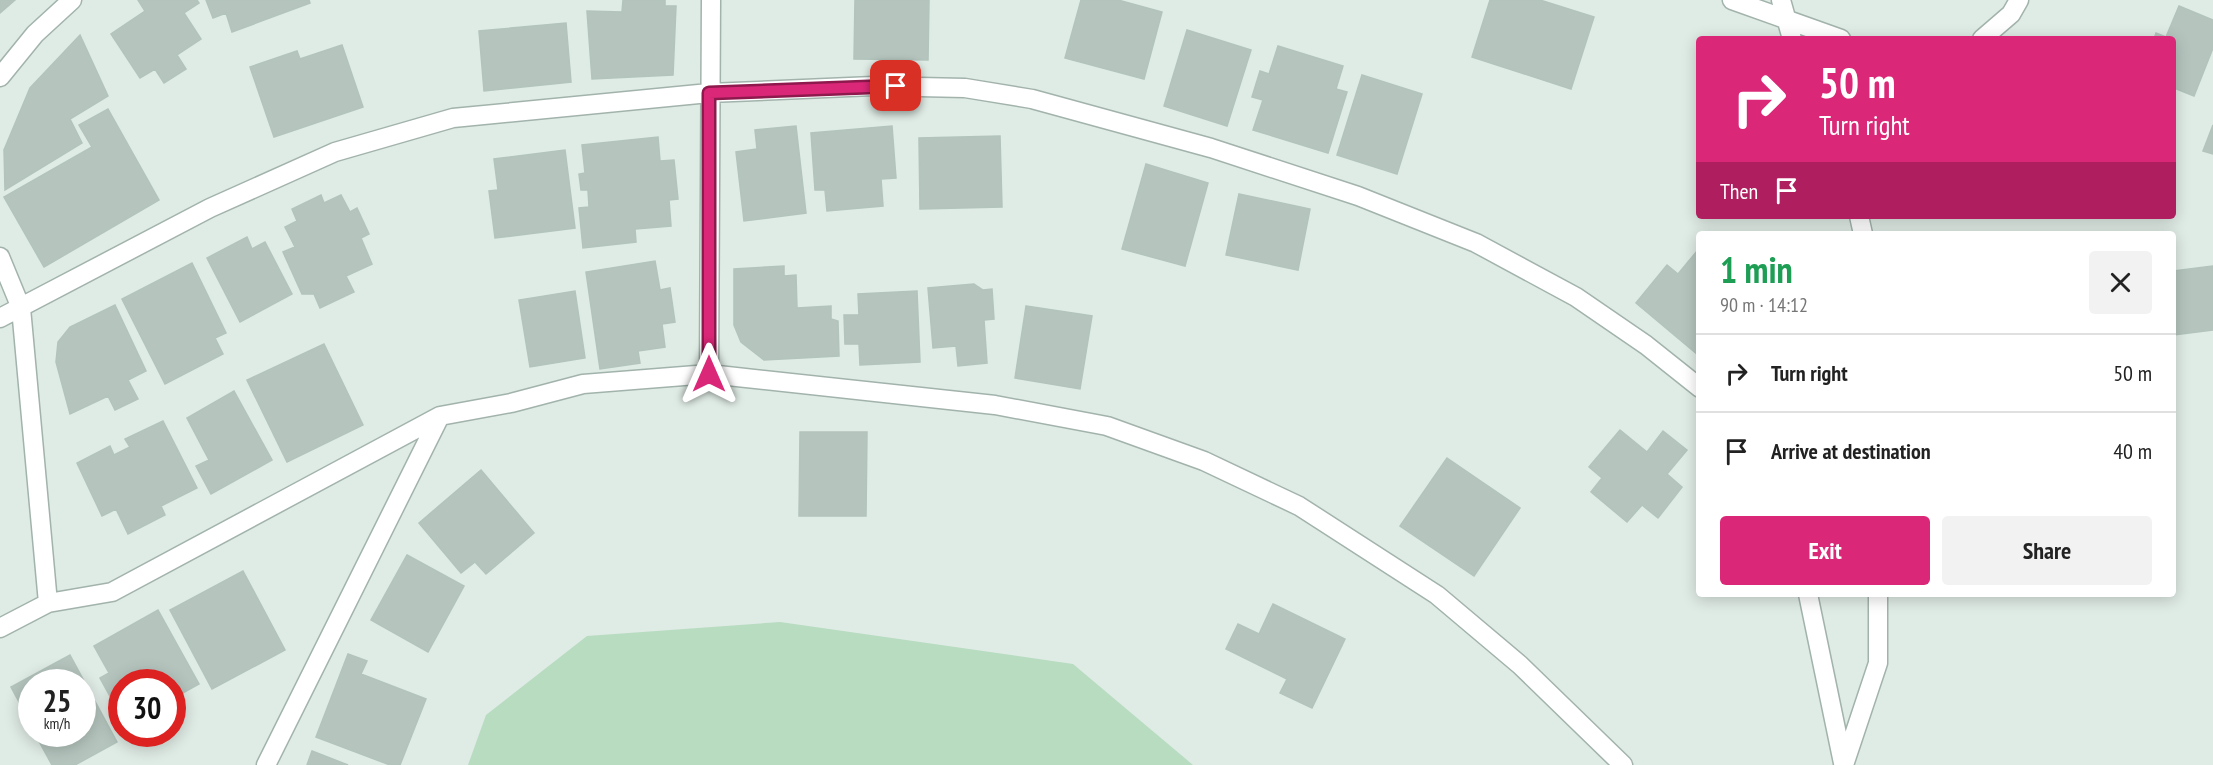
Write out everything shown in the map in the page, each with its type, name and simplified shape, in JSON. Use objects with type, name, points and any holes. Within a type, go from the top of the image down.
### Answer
[{"type":"street","points":[[0,77],[35,33],[72,0]]},
{"type":"street","points":[[709,374],[711,0]]},
{"type":"street","points":[[1732,0],[1833,36]]},
{"type":"street","points":[[1781,0],[1791,36]]},
{"type":"street","points":[[1985,36],[2011,14],[2019,0]]},
{"type":"street","points":[[0,318],[210,208],[335,152],[453,118],[709,93],[873,86],[965,88],[1032,99],[1211,148],[1358,196],[1476,243],[1576,297],[1646,345],[1696,385]]},
{"type":"street","points":[[0,257],[21,308],[48,603]]},
{"type":"street","points":[[0,628],[48,603],[112,592],[440,416],[511,403],[583,384],[709,374],[995,405],[1107,426],[1204,461],[1299,506],[1437,595],[1520,665],[1623,765]]},
{"type":"street","points":[[266,765],[440,416]]},
{"type":"street","points":[[1809,597],[1844,765]]},
{"type":"street","points":[[1844,765],[1878,663],[1878,597]]},
{"type":"green space","points":[[780,622],[1073,664],[1193,765],[468,765],[486,715],[587,636]]},
{"type":"building","points":[[0,0],[15,0],[0,13]]},
{"type":"building","points":[[138,0],[197,0],[199,3],[184,13],[201,39],[177,55],[186,69],[164,83],[155,69],[140,78],[111,34],[145,11]]},
{"type":"building","points":[[206,0],[309,0],[310,3],[232,32],[226,13],[213,18]]},
{"type":"building","points":[[623,0],[665,0],[665,6],[676,6],[673,75],[592,79],[587,11],[622,12]]},
{"type":"building","points":[[855,0],[929,0],[928,60],[854,59]]},
{"type":"building","points":[[1081,0],[1118,0],[1162,12],[1144,79],[1065,58]]},
{"type":"building","points":[[1490,0],[1540,0],[1594,17],[1571,89],[1472,57]]},
{"type":"building","points":[[2179,6],[2213,20],[2213,48],[2194,96],[2176,89],[2176,36],[2166,36]]},
{"type":"building","points":[[566,23],[571,82],[484,91],[479,31]]},
{"type":"building","points":[[1187,30],[1251,50],[1227,126],[1164,106]]},
{"type":"building","points":[[80,35],[108,96],[70,119],[82,143],[5,190],[4,150],[30,88]]},
{"type":"building","points":[[342,45],[363,107],[274,137],[250,67],[297,51],[300,59]]},
{"type":"building","points":[[1278,46],[1343,66],[1336,89],[1347,92],[1328,153],[1253,130],[1263,100],[1252,97],[1260,71],[1269,74]]},
{"type":"building","points":[[1362,75],[1422,94],[1397,174],[1337,155]]},
{"type":"building","points":[[108,109],[159,200],[44,267],[4,197],[92,147],[79,125]]},
{"type":"building","points":[[2213,125],[2213,154],[2203,151]]},
{"type":"building","points":[[796,126],[806,213],[744,221],[736,152],[757,149],[755,130]]},
{"type":"building","points":[[892,126],[896,178],[881,179],[883,206],[827,211],[825,190],[815,190],[811,133]]},
{"type":"building","points":[[1000,136],[1002,207],[920,209],[919,138]]},
{"type":"building","points":[[658,137],[660,161],[674,160],[678,199],[669,200],[671,226],[635,229],[636,242],[583,248],[579,208],[589,207],[588,190],[581,190],[579,174],[585,173],[582,145]]},
{"type":"building","points":[[565,150],[575,228],[495,238],[489,191],[498,190],[494,159]]},
{"type":"building","points":[[1146,164],[1208,183],[1185,266],[1122,249]]},
{"type":"building","points":[[1239,194],[1310,209],[1298,270],[1226,255]]},
{"type":"building","points":[[321,195],[324,203],[341,195],[350,212],[357,208],[369,234],[361,238],[372,264],[346,276],[354,292],[320,308],[314,294],[302,294],[283,252],[295,247],[285,227],[297,221],[292,209]]},
{"type":"building","points":[[247,237],[252,249],[265,242],[292,294],[240,322],[207,258]]},
{"type":"building","points":[[1696,252],[1696,353],[1636,303],[1667,265],[1678,274]]},
{"type":"building","points":[[655,261],[660,290],[670,288],[675,322],[662,324],[665,347],[638,351],[640,363],[600,369],[586,272]]},
{"type":"building","points":[[192,263],[226,333],[215,338],[223,354],[165,384],[122,299]]},
{"type":"building","points":[[784,266],[784,276],[796,275],[797,308],[831,306],[831,319],[838,321],[839,356],[764,360],[741,342],[734,325],[734,269]]},
{"type":"building","points":[[2213,266],[2213,330],[2176,335],[2176,271]]},
{"type":"building","points":[[974,284],[983,290],[992,289],[994,319],[984,320],[987,363],[958,366],[956,346],[933,348],[928,288]]},
{"type":"building","points":[[575,291],[585,358],[530,367],[519,300]]},
{"type":"building","points":[[917,291],[920,362],[860,365],[859,344],[845,344],[844,315],[859,315],[858,294]]},
{"type":"building","points":[[115,305],[146,371],[128,380],[138,399],[115,410],[108,396],[70,414],[56,362],[58,342],[70,327]]},
{"type":"building","points":[[1026,306],[1092,316],[1080,389],[1015,378]]},
{"type":"building","points":[[324,344],[363,425],[287,462],[247,380]]},
{"type":"building","points":[[234,391],[272,460],[211,494],[196,466],[209,460],[187,418]]},
{"type":"building","points":[[163,421],[197,488],[161,506],[165,515],[128,534],[116,509],[102,516],[77,463],[110,446],[114,455],[130,447],[125,439]]},
{"type":"building","points":[[1620,430],[1647,452],[1663,431],[1687,450],[1667,474],[1682,487],[1658,518],[1642,505],[1627,522],[1591,492],[1602,478],[1589,467]]},
{"type":"building","points":[[800,432],[867,432],[866,516],[799,516]]},
{"type":"building","points":[[1447,458],[1520,508],[1474,576],[1400,526]]},
{"type":"building","points":[[481,470],[534,533],[486,574],[475,562],[461,573],[419,523]]},
{"type":"building","points":[[407,555],[464,586],[428,652],[371,620]]},
{"type":"building","points":[[243,571],[285,650],[212,689],[170,610]]},
{"type":"building","points":[[1273,604],[1345,639],[1312,708],[1280,693],[1287,679],[1226,649],[1238,624],[1259,634]]},
{"type":"building","points":[[158,610],[199,684],[186,691],[186,669],[108,669],[108,671],[94,646]]},
{"type":"building","points":[[348,654],[367,661],[361,674],[426,699],[400,765],[390,765],[316,737]]},
{"type":"building","points":[[70,655],[78,669],[44,669]]},
{"type":"building","points":[[108,674],[108,693],[100,678]]},
{"type":"building","points":[[18,683],[18,700],[11,687]]},
{"type":"building","points":[[96,703],[108,725],[108,747],[75,765],[52,765],[42,747],[96,747]]},
{"type":"building","points":[[312,751],[348,765],[307,765]]},
{"type":"route","points":[[709,374],[709,93],[896,86]]}]
